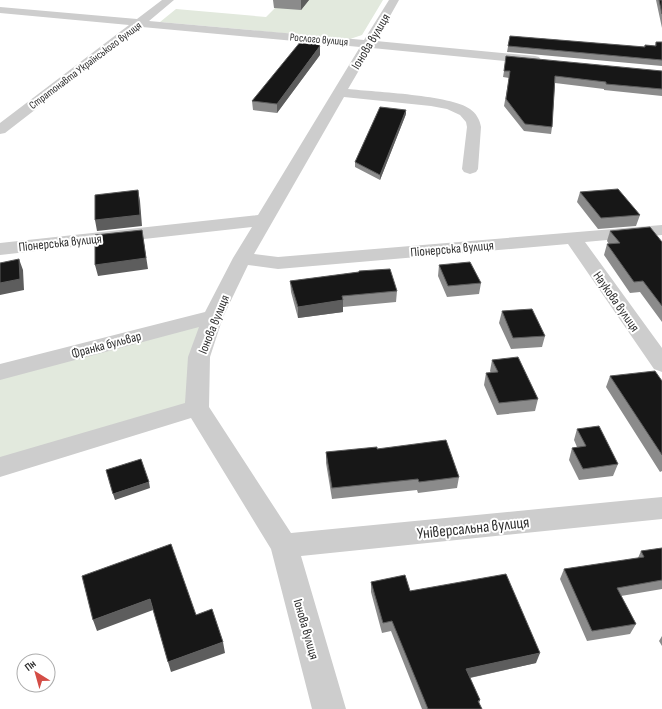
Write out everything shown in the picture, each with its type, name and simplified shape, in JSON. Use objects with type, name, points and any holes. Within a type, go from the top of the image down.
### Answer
[{"type":"street","name":"Стратонавта Українського вулиця","points":[[0,130],[169,0]]},
{"type":"street","name":"Іонова вулиця","points":[[330,709],[284,546],[197,408],[199,357],[213,317],[242,258],[394,0]]},
{"type":"street","name":"Рослого вулиця","points":[[0,10],[544,61]]},
{"type":"street","points":[[339,92],[431,102],[451,106],[465,112],[473,121],[474,127],[470,169]]},
{"type":"street","name":"Піонерська вулиця","points":[[0,249],[264,220]]},
{"type":"street","name":"Піонерська вулиця","points":[[242,258],[278,263],[662,230]]},
{"type":"street","name":"Наукова вулиця","points":[[573,238],[662,364]]},
{"type":"street","name":"Франка бульвар","points":[[0,372],[213,317]]},
{"type":"street","points":[[0,467],[197,408]]},
{"type":"street","name":"Універсальна вулиця","points":[[284,546],[662,508]]},
{"type":"shaded area","points":[[309,0],[383,0],[362,35],[350,39],[160,22],[176,9],[266,17],[275,8]]},
{"type":"shaded area","points":[[213,317],[197,408],[0,467],[0,372]]},
{"type":"building","points":[[659,0],[662,0],[662,14]]},
{"type":"building","points":[[306,35],[320,46],[277,104],[252,101]]},
{"type":"building","points":[[510,36],[645,47],[645,45],[656,46],[656,42],[662,42],[662,60],[508,46]]},
{"type":"building","points":[[506,56],[662,71],[662,89],[606,84],[606,82],[555,76],[552,127],[525,124],[506,99],[510,71],[504,71]]},
{"type":"building","points":[[380,107],[406,110],[380,175],[355,162]]},
{"type":"building","points":[[618,189],[640,215],[601,218],[580,192]]},
{"type":"building","points":[[138,190],[140,215],[95,220],[95,195]]},
{"type":"building","points":[[650,227],[662,242],[662,306],[643,281],[634,282],[607,244],[620,243],[610,231]]},
{"type":"building","points":[[142,230],[146,258],[95,265],[95,235]]},
{"type":"building","points":[[19,259],[20,279],[0,283],[0,263]]},
{"type":"building","points":[[470,262],[481,283],[448,286],[439,265]]},
{"type":"building","points":[[390,269],[397,291],[342,296],[343,300],[298,307],[290,281],[359,271]]},
{"type":"building","points":[[532,309],[545,336],[513,338],[502,311]]},
{"type":"building","points":[[518,357],[538,399],[499,403],[486,373],[498,372],[492,360]]},
{"type":"building","points":[[655,371],[662,381],[662,455],[610,376]]},
{"type":"building","points":[[599,426],[618,464],[583,469],[572,448],[586,446],[577,429]]},
{"type":"building","points":[[446,440],[459,477],[419,482],[418,479],[332,488],[326,452],[377,447],[377,449]]},
{"type":"building","points":[[141,459],[149,482],[113,494],[106,470]]},
{"type":"building","points":[[171,544],[196,615],[212,609],[223,642],[168,662],[150,599],[93,620],[82,576]]},
{"type":"building","points":[[662,548],[662,580],[617,588],[636,624],[592,631],[564,569],[644,557],[641,551]]},
{"type":"building","points":[[506,574],[540,653],[466,669],[480,700],[478,701],[482,709],[428,709],[392,621],[383,623],[371,582],[405,575],[410,591]]}]
